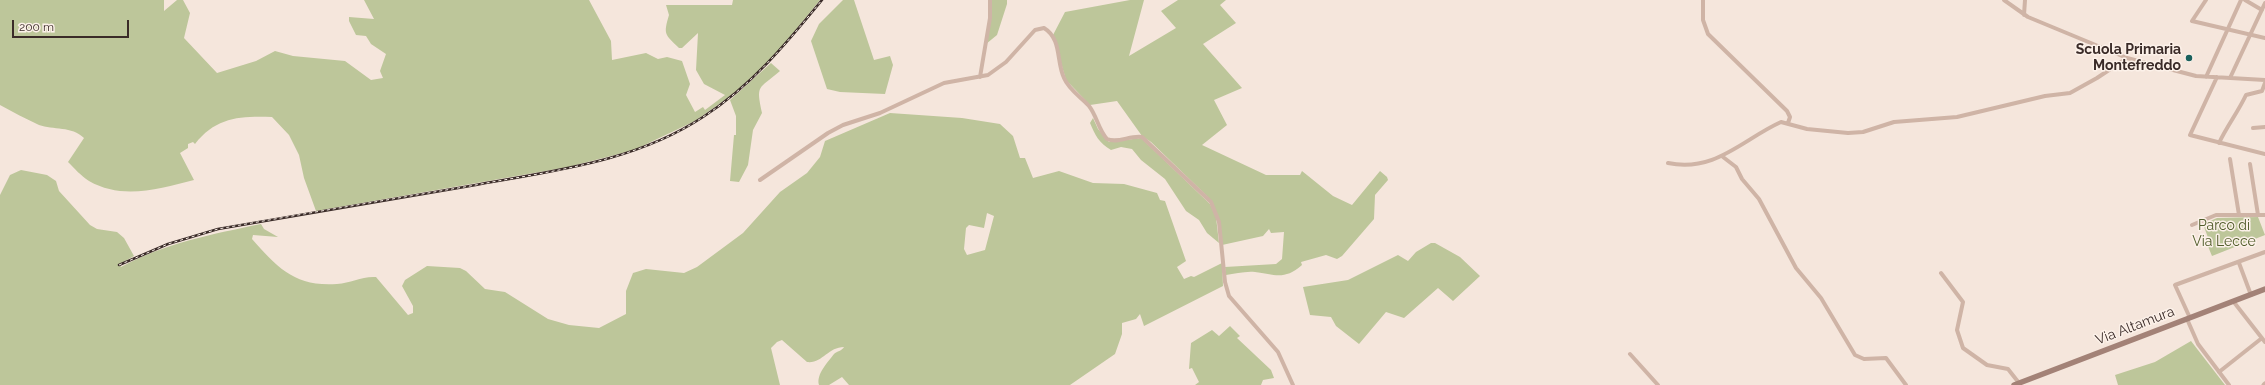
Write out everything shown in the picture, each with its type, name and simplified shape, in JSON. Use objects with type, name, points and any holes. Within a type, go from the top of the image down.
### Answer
[{"type":"main road","name":"Via Altamura","points":[[2016,384],[2265,289]]},
{"type":"street","points":[[980,77],[990,18],[990,0]]},
{"type":"street","points":[[1703,0],[1704,20],[1708,34],[1786,111],[1790,117],[1788,123]]},
{"type":"street","points":[[2004,0],[2024,15],[2127,58],[2196,76],[2265,81],[2262,91],[2246,95],[2240,109],[2226,126],[2219,143]]},
{"type":"street","points":[[2024,15],[2025,0]]},
{"type":"street","points":[[2204,0],[2192,21],[2227,31],[2265,38]]},
{"type":"street","points":[[2206,77],[2241,0]]},
{"type":"street","points":[[2245,0],[2262,10]]},
{"type":"street","points":[[2230,78],[2265,3]]},
{"type":"street","points":[[760,180],[823,136],[843,125],[880,113],[907,98],[944,83],[988,75],[1006,62],[1035,30],[1044,28],[1048,31],[1056,43],[1064,78],[1070,88],[1088,106],[1098,127],[1107,139],[1114,141],[1132,136],[1142,137],[1211,202],[1219,222],[1224,276],[1229,296],[1278,352],[1293,385]]},
{"type":"street","points":[[1668,163],[1690,164],[1723,157],[1776,125],[1784,122],[1807,129],[1848,133],[1863,132],[1894,122],[1957,117],[2045,96],[2070,93],[2097,78],[2127,58]]},
{"type":"street","points":[[2217,78],[2190,135],[2265,154]]},
{"type":"street","points":[[2253,128],[2265,127]]},
{"type":"street","points":[[1723,157],[1736,167],[1746,185],[1759,199],[1796,268],[1821,298],[1855,355],[1864,359],[1886,358],[1906,385]]},
{"type":"street","points":[[2230,159],[2239,215]]},
{"type":"street","points":[[2250,164],[2258,215]]},
{"type":"street","points":[[2192,225],[2216,215],[2265,215]]},
{"type":"street","points":[[2229,385],[2198,344],[2175,285],[2239,263],[2265,252]]},
{"type":"street","points":[[2239,263],[2251,295]]},
{"type":"street","points":[[1941,273],[1963,302],[1957,330],[1963,348],[1987,364],[2008,370],[2016,384]]},
{"type":"street","points":[[2219,372],[2264,340],[2233,302]]},
{"type":"street","points":[[1630,354],[1658,385]]},
{"type":"green space","points":[[0,0],[164,0],[164,11],[177,0],[183,0],[190,13],[184,38],[217,73],[256,61],[275,51],[293,56],[345,61],[371,80],[383,78],[380,71],[386,54],[371,44],[366,36],[356,35],[349,21],[349,17],[374,19],[364,0],[589,0],[611,41],[612,60],[646,53],[658,59],[667,57],[682,61],[690,84],[686,95],[695,112],[703,107],[705,110],[725,95],[704,84],[696,70],[698,33],[682,48],[679,48],[666,34],[669,15],[666,5],[732,5],[733,0],[820,0],[773,58],[739,90],[695,121],[634,150],[568,167],[316,211],[304,178],[299,155],[289,135],[272,117],[249,117],[229,120],[211,128],[195,144],[193,142],[188,144],[188,148],[180,153],[194,180],[167,187],[141,191],[114,190],[102,187],[89,181],[68,162],[84,138],[79,134],[68,130],[44,127],[0,105]]},
{"type":"green space","points":[[843,0],[854,0],[874,60],[890,56],[893,65],[885,94],[840,92],[827,89],[811,41],[819,24]]},
{"type":"green space","points":[[991,0],[1007,0],[1007,4],[997,35],[986,44]]},
{"type":"green space","points":[[1130,0],[1144,0],[1129,56],[1176,28],[1161,11],[1178,0],[1226,0],[1220,5],[1236,23],[1203,44],[1242,88],[1214,100],[1227,125],[1202,145],[1266,175],[1300,175],[1302,171],[1333,196],[1352,205],[1380,171],[1387,177],[1388,180],[1375,195],[1374,219],[1342,256],[1337,259],[1326,255],[1301,262],[1302,265],[1296,270],[1284,275],[1244,272],[1226,275],[1225,267],[1276,264],[1282,259],[1284,232],[1271,233],[1269,229],[1263,236],[1222,245],[1220,227],[1207,196],[1151,142],[1142,136],[1117,101],[1090,105],[1066,80],[1053,35],[1065,12]]},
{"type":"green space","points":[[771,63],[780,71],[760,88],[759,97],[762,113],[753,130],[748,165],[739,182],[730,181],[734,135],[736,135],[736,116],[730,100]]},
{"type":"green space","points":[[890,113],[962,118],[1000,124],[1013,136],[1020,158],[1025,158],[1033,178],[1059,171],[1093,183],[1124,184],[1157,193],[1160,200],[1165,201],[1186,261],[1177,267],[1184,279],[1191,276],[1194,277],[1222,263],[1223,286],[1144,326],[1140,314],[1136,319],[1122,323],[1122,334],[1115,354],[1070,385],[849,385],[842,377],[829,385],[819,385],[819,377],[823,368],[834,354],[844,347],[838,348],[817,360],[807,362],[782,340],[777,342],[771,348],[780,385],[0,385],[0,195],[10,175],[21,170],[47,175],[56,181],[59,191],[90,225],[97,229],[117,232],[124,238],[134,256],[120,264],[121,267],[172,245],[261,224],[264,229],[278,237],[253,235],[252,239],[270,259],[288,274],[299,279],[322,284],[337,284],[376,277],[408,315],[413,313],[413,306],[402,286],[405,280],[427,266],[460,268],[466,271],[485,289],[505,292],[548,319],[569,325],[599,328],[626,314],[626,291],[633,273],[646,269],[684,273],[697,267],[743,233],[780,192],[807,173],[820,157],[825,141]],"holes":[[[987,213],[994,216],[985,250],[967,255],[964,249],[966,228],[969,225],[984,228]]]},
{"type":"green space","points":[[1093,118],[1098,129],[1109,142],[1141,138],[1210,204],[1216,217],[1219,243],[1207,233],[1199,220],[1186,211],[1165,179],[1141,160],[1132,149],[1121,147],[1111,150],[1103,145],[1090,123]]},
{"type":"green space","name":"Parco di Via Lecce","points":[[2258,217],[2265,235],[2212,256],[2207,244],[2210,243],[2203,224],[2217,218]]},
{"type":"green space","points":[[1431,243],[1435,243],[1460,257],[1480,276],[1453,301],[1438,288],[1404,318],[1386,312],[1359,344],[1336,326],[1331,317],[1310,315],[1303,287],[1348,280],[1398,255],[1408,261],[1416,252]]},
{"type":"green space","points":[[1230,326],[1240,336],[1237,338],[1271,370],[1274,378],[1263,380],[1261,385],[1195,385],[1199,382],[1192,368],[1189,369],[1191,343],[1212,330],[1219,336]]},
{"type":"green space","points":[[2191,341],[2225,385],[2118,385],[2115,375],[2155,362]]},
{"type":"railway","points":[[119,265],[168,244],[218,229],[560,170],[620,155],[648,145],[676,133],[703,117],[737,92],[781,48],[822,0]]},
{"type":"place","name":"Scuola Primaria Montefreddo","points":[[2189,58]]}]
